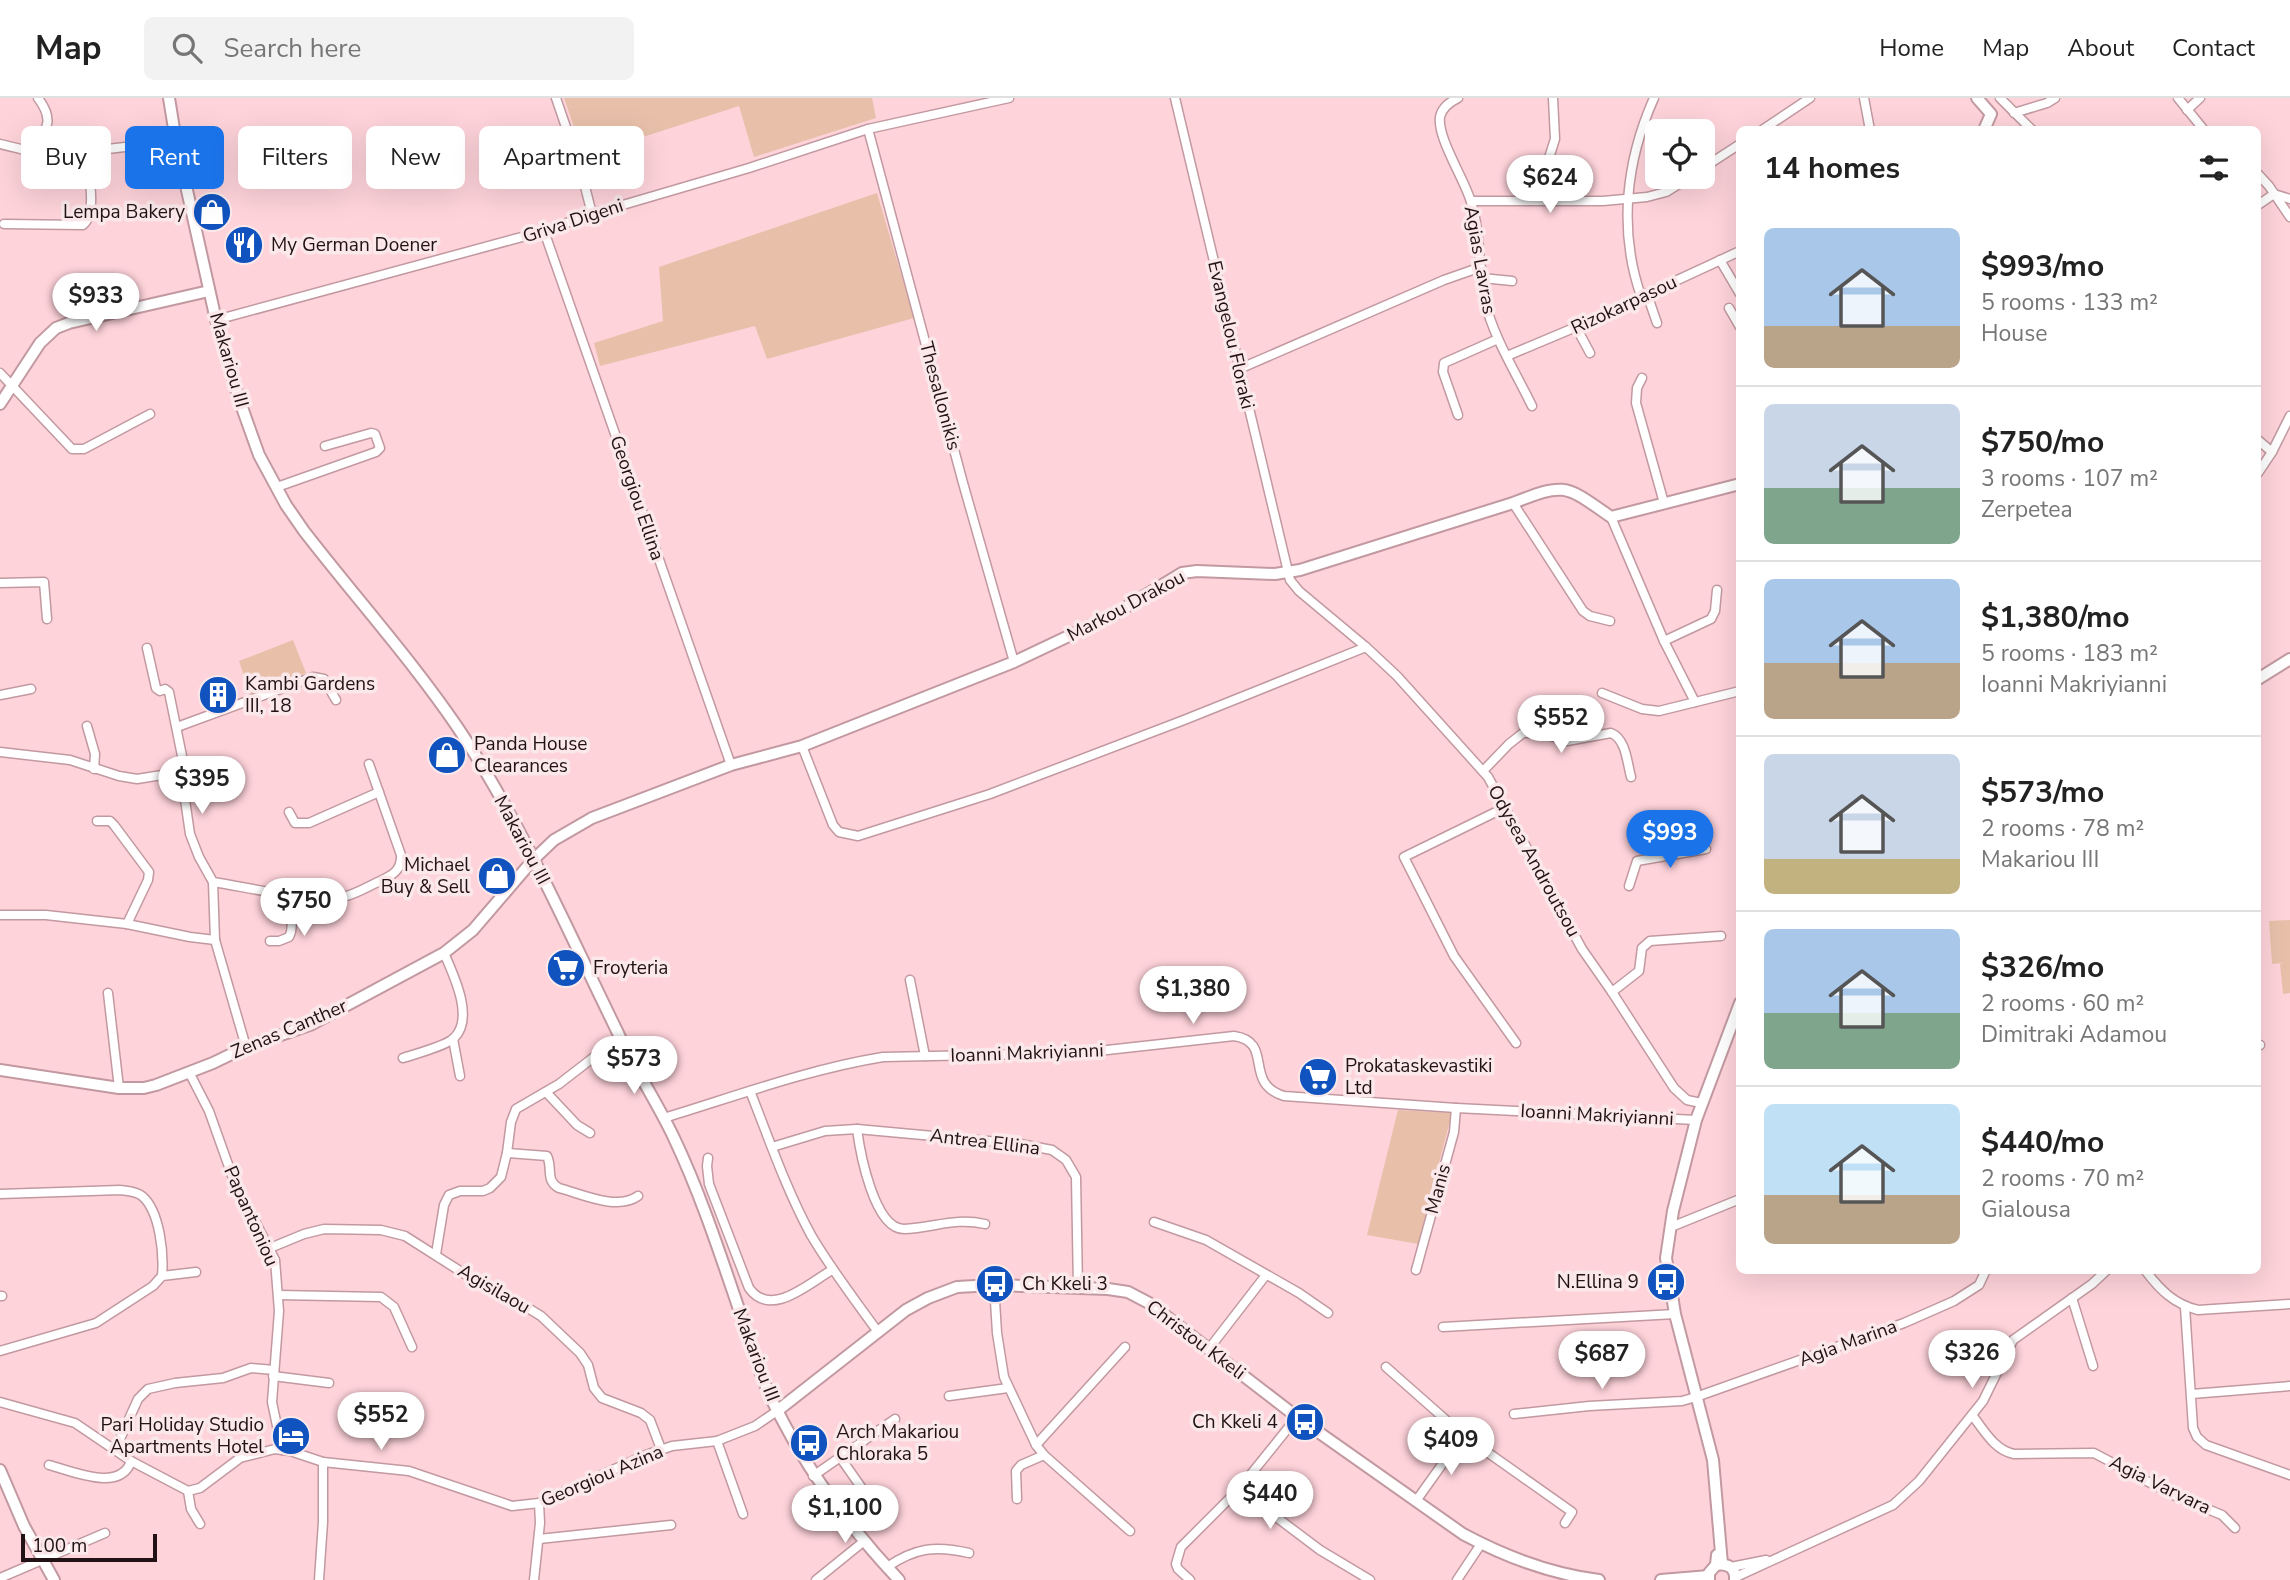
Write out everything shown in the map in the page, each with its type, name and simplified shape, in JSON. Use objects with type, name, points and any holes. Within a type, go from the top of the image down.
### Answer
[{"type":"street","points":[[38,98],[47,112],[48,126]]},
{"type":"street","name":"Makariou III","points":[[169,98],[174,126]]},
{"type":"street","points":[[556,98],[593,214]]},
{"type":"street","name":"Griva Digeni","points":[[216,320],[544,231],[868,129],[1009,98]]},
{"type":"street","name":"Evangelou Floraki","points":[[1175,98],[1286,573]]},
{"type":"street","name":"Agias Lavras","points":[[1458,98],[1442,110],[1441,130],[1471,201],[1489,316],[1532,406]]},
{"type":"street","points":[[1548,161],[1555,139],[1553,98]]},
{"type":"street","points":[[1654,98],[1635,148],[1628,199],[1629,250],[1644,295],[1657,323]]},
{"type":"street","points":[[1768,126],[1810,98]]},
{"type":"street","points":[[1864,98],[1869,126]]},
{"type":"street","points":[[1977,98],[1991,114]]},
{"type":"street","points":[[1986,126],[2000,98],[2028,126]]},
{"type":"street","points":[[2014,113],[2055,98]]},
{"type":"street","points":[[2178,98],[2201,126]]},
{"type":"street","points":[[2187,110],[2200,98]]},
{"type":"street","name":"Thesallonikis","points":[[868,129],[1014,662]]},
{"type":"street","points":[[0,144],[21,149]]},
{"type":"street","points":[[1715,160],[1736,147]]},
{"type":"street","points":[[2261,178],[2290,217]]},
{"type":"street","points":[[4,224],[83,225],[92,209],[90,189]]},
{"type":"street","name":"Makariou III","points":[[187,189],[216,320],[259,455],[304,531],[408,660],[459,729],[488,777],[565,921],[627,1053],[664,1118],[689,1170],[777,1411],[813,1476],[863,1542],[899,1580]]},
{"type":"street","points":[[1471,201],[1628,199],[1656,195],[1667,189]]},
{"type":"street","points":[[2274,194],[2290,199]]},
{"type":"street","points":[[2261,203],[2274,194]]},
{"type":"street","name":"Georgiou Ellina","points":[[544,231],[731,765]]},
{"type":"street","name":"Rizokarpasou","points":[[1507,356],[1736,253]]},
{"type":"street","points":[[1720,260],[1736,287]]},
{"type":"street","points":[[1239,369],[1480,267]]},
{"type":"street","points":[[1482,278],[1512,281]]},
{"type":"street","points":[[0,404],[40,343],[56,328],[209,290]]},
{"type":"street","points":[[1729,308],[1736,320]]},
{"type":"street","points":[[1576,327],[1590,354]]},
{"type":"street","points":[[1458,415],[1443,372],[1444,363],[1498,339]]},
{"type":"street","points":[[0,373],[72,449],[83,449],[150,414]]},
{"type":"street","points":[[1642,378],[1637,388],[1636,403],[1664,503]]},
{"type":"street","points":[[2261,468],[2290,416]]},
{"type":"street","points":[[276,487],[376,453],[380,448],[375,434],[371,433],[324,446]]},
{"type":"street","points":[[2261,442],[2272,452]]},
{"type":"street","points":[[1695,702],[1664,641],[1611,517],[1736,485]]},
{"type":"street","name":"Markou Drakou","points":[[533,860],[554,840],[592,818],[731,765],[802,746],[1014,662],[1113,615],[1182,573],[1286,573],[1513,503],[1547,489],[1564,489],[1581,496],[1611,517]]},
{"type":"street","points":[[1513,503],[1583,611],[1590,617],[1610,621]]},
{"type":"street","name":"Odysea Androutsou","points":[[1286,573],[1298,591],[1397,676],[1483,771],[1582,950],[1680,1096],[1701,1103]]},
{"type":"street","points":[[0,583],[44,582],[47,619]]},
{"type":"street","points":[[1664,641],[1711,619],[1715,611],[1717,590]]},
{"type":"street","points":[[802,746],[833,825],[839,832],[858,836],[990,794],[1366,647]]},
{"type":"street","points":[[147,648],[156,688],[169,692],[183,756],[181,772],[190,834],[213,882],[215,940],[246,1047]]},
{"type":"street","points":[[2261,677],[2290,659]]},
{"type":"street","points":[[177,727],[313,677],[324,679],[336,700]]},
{"type":"street","points":[[0,695],[31,689]]},
{"type":"street","points":[[1602,693],[1650,711],[1659,711],[1736,692]]},
{"type":"street","points":[[86,726],[95,754],[94,769]]},
{"type":"street","points":[[1483,771],[1523,733],[1542,733],[1567,741],[1611,733],[1619,738],[1622,744],[1631,777]]},
{"type":"street","points":[[0,752],[71,760],[94,769],[138,779],[181,772]]},
{"type":"street","points":[[213,882],[328,898],[347,896],[393,875],[401,861],[399,847],[369,764]]},
{"type":"street","points":[[289,811],[295,823],[309,823],[379,792]]},
{"type":"street","points":[[1504,808],[1404,857],[1454,956],[1517,1043]]},
{"type":"street","points":[[97,821],[110,821],[149,872],[148,880],[127,924]]},
{"type":"street","points":[[1629,886],[1637,861],[1706,849]]},
{"type":"street","name":"Zenas Canther","points":[[0,1070],[119,1088],[144,1088],[246,1047],[310,1025],[444,953],[474,930],[533,860]]},
{"type":"street","points":[[270,941],[289,937],[295,895]]},
{"type":"street","points":[[0,915],[46,915],[127,924],[215,940]]},
{"type":"street","points":[[1612,992],[1639,971],[1642,948],[1650,941],[1721,936]]},
{"type":"street","points":[[444,953],[459,990],[462,1008],[462,1021],[453,1039],[460,1076]]},
{"type":"street","points":[[910,980],[925,1056]]},
{"type":"street","points":[[108,993],[119,1088]]},
{"type":"street","points":[[1728,1571],[1713,1460],[1675,1314],[1667,1258],[1676,1197],[1696,1120],[1736,1015]]},
{"type":"street","name":"Ioanni Makriyianni","points":[[664,1118],[863,1060],[1080,1053],[1234,1036],[1244,1037],[1255,1046],[1262,1080],[1269,1090],[1284,1096],[1696,1120]]},
{"type":"street","points":[[403,1058],[453,1039]]},
{"type":"street","points":[[436,1254],[445,1199],[454,1192],[483,1191],[501,1177],[508,1153],[514,1112],[547,1092],[594,1057],[612,1052],[627,1053]]},
{"type":"street","name":"Papantoniou","points":[[189,1072],[209,1111],[234,1181],[270,1248],[277,1268],[278,1341],[272,1402],[282,1450]]},
{"type":"street","points":[[750,1091],[795,1203],[832,1269],[878,1332]]},
{"type":"street","points":[[547,1092],[577,1125],[590,1133]]},
{"type":"street","name":"Manis","points":[[1416,1269],[1454,1132],[1456,1108]]},
{"type":"street","points":[[857,1129],[861,1160],[873,1191],[884,1216],[895,1227],[902,1229],[964,1220],[985,1224]]},
{"type":"street","name":"Antrea Ellina","points":[[772,1147],[825,1131],[857,1129],[1020,1144],[1052,1150],[1066,1160],[1076,1177],[1078,1288]]},
{"type":"street","points":[[508,1153],[547,1156],[551,1182],[559,1188],[615,1202],[628,1202],[638,1196]]},
{"type":"street","points":[[708,1157],[709,1184],[754,1295],[766,1301],[780,1300],[832,1269]]},
{"type":"street","points":[[0,1194],[120,1190],[135,1192],[145,1199],[157,1226],[162,1243],[162,1276]]},
{"type":"street","points":[[1671,1227],[1736,1201]]},
{"type":"street","points":[[1154,1222],[1206,1240],[1328,1313]]},
{"type":"street","name":"Agisilaou","points":[[270,1248],[324,1229],[394,1232],[436,1254],[493,1292],[531,1309],[559,1331],[585,1360],[598,1393],[606,1401],[647,1417],[661,1449]]},
{"type":"street","points":[[0,1351],[96,1323],[153,1286],[162,1276],[195,1272]]},
{"type":"street","name":"Agia Marina","points":[[1514,1414],[1590,1406],[1682,1401],[1696,1397],[1929,1312],[1972,1292],[1985,1274]]},
{"type":"street","points":[[1661,1580],[1709,1578],[1712,1568],[1728,1571],[1780,1557],[1893,1506],[1919,1481],[1983,1401],[2013,1340],[2102,1274]]},
{"type":"street","points":[[2148,1274],[2164,1293],[2185,1307],[2208,1311],[2290,1304]]},
{"type":"street","points":[[1209,1350],[1266,1275]]},
{"type":"street","points":[[995,1285],[997,1333],[1008,1388],[1036,1445],[1130,1531]]},
{"type":"street","name":"Christou Kkeli","points":[[777,1411],[906,1310],[941,1292],[957,1287],[995,1285],[1118,1290],[1138,1297],[1297,1417],[1481,1544],[1534,1566],[1599,1580]]},
{"type":"street","points":[[279,1295],[381,1297],[394,1307],[412,1347]]},
{"type":"street","points":[[2072,1298],[2093,1366]]},
{"type":"street","points":[[2185,1307],[2193,1427],[2200,1441],[2290,1475]]},
{"type":"street","points":[[1444,1326],[1675,1314]]},
{"type":"street","points":[[1036,1445],[1125,1348]]},
{"type":"street","points":[[1386,1367],[1463,1435],[1572,1512],[1565,1523]]},
{"type":"street","points":[[115,1450],[138,1399],[148,1389],[223,1378],[251,1368],[329,1383]]},
{"type":"street","points":[[2192,1394],[2290,1386]]},
{"type":"street","points":[[949,1396],[1008,1388]]},
{"type":"street","points":[[0,1402],[63,1419],[83,1428],[131,1461],[188,1491],[191,1509],[200,1524]]},
{"type":"street","name":"Georgiou Azina","points":[[188,1491],[200,1488],[240,1458],[268,1450],[282,1450],[323,1462],[409,1471],[520,1507],[539,1503],[661,1449],[717,1441],[755,1426],[777,1411]]},
{"type":"street","name":"Agia Varvara","points":[[1972,1415],[1999,1448],[2006,1452],[2094,1452],[2173,1495],[2222,1515],[2235,1528]]},
{"type":"street","points":[[1190,1580],[1176,1564],[1181,1547],[1239,1489],[1297,1417]]},
{"type":"street","points":[[813,1476],[895,1419]]},
{"type":"street","points":[[1416,1501],[1463,1435]]},
{"type":"street","points":[[717,1441],[743,1514]]},
{"type":"street","points":[[1017,1499],[1017,1469],[1044,1455]]},
{"type":"street","points":[[840,1457],[870,1500]]},
{"type":"street","points":[[49,1465],[98,1478],[120,1476],[128,1471],[131,1461]]},
{"type":"street","points":[[319,1580],[323,1462]]},
{"type":"street","points":[[0,1470],[42,1562],[54,1580]]},
{"type":"street","points":[[1239,1489],[1320,1550],[1370,1580]]},
{"type":"street","points":[[534,1580],[539,1539],[539,1503]]},
{"type":"street","points":[[539,1539],[671,1525]]},
{"type":"street","points":[[0,1578],[105,1533]]},
{"type":"street","points":[[816,1580],[863,1542]]},
{"type":"street","points":[[1457,1580],[1481,1544]]},
{"type":"street","points":[[887,1567],[902,1558],[934,1548],[969,1553]]},
{"type":"shaded area","points":[[564,98],[872,98],[876,118],[754,157],[739,106],[644,137],[644,126],[574,126]]},
{"type":"shaded area","points":[[877,193],[914,318],[767,359],[755,326],[600,366],[594,343],[663,321],[659,267]]},
{"type":"shaded area","points":[[293,640],[306,673],[280,682],[274,678],[257,684],[253,694],[250,694],[239,661]]},
{"type":"shaded area","points":[[2290,920],[2290,993],[2283,994],[2280,964],[2283,963],[2272,964],[2269,921]]},
{"type":"shaded area","points":[[1398,1110],[1452,1113],[1418,1244],[1367,1235]]},
{"type":"place","name":"Lempa Bakery","points":[[212,212]]},
{"type":"place","name":"My German Doener","points":[[244,245]]},
{"type":"place","name":"Kambi Gardens III, 18","points":[[218,695]]},
{"type":"place","name":"Panda House Clearances","points":[[447,755]]},
{"type":"place","name":"Michael Buy & Sell","points":[[497,876]]},
{"type":"place","name":"Froyteria","points":[[566,968]]},
{"type":"place","name":"Prokataskevastiki Ltd","points":[[1318,1077]]},
{"type":"place","name":"N.Ellina 9","points":[[1666,1282]]},
{"type":"place","name":"Ch Kkeli 3","points":[[995,1284]]},
{"type":"place","name":"Ch Kkeli 4","points":[[1305,1422]]},
{"type":"place","name":"Pari Holiday Studio Apartments Hotel","points":[[291,1436]]},
{"type":"place","name":"Arch Makariou Chloraka 5","points":[[809,1443]]}]
